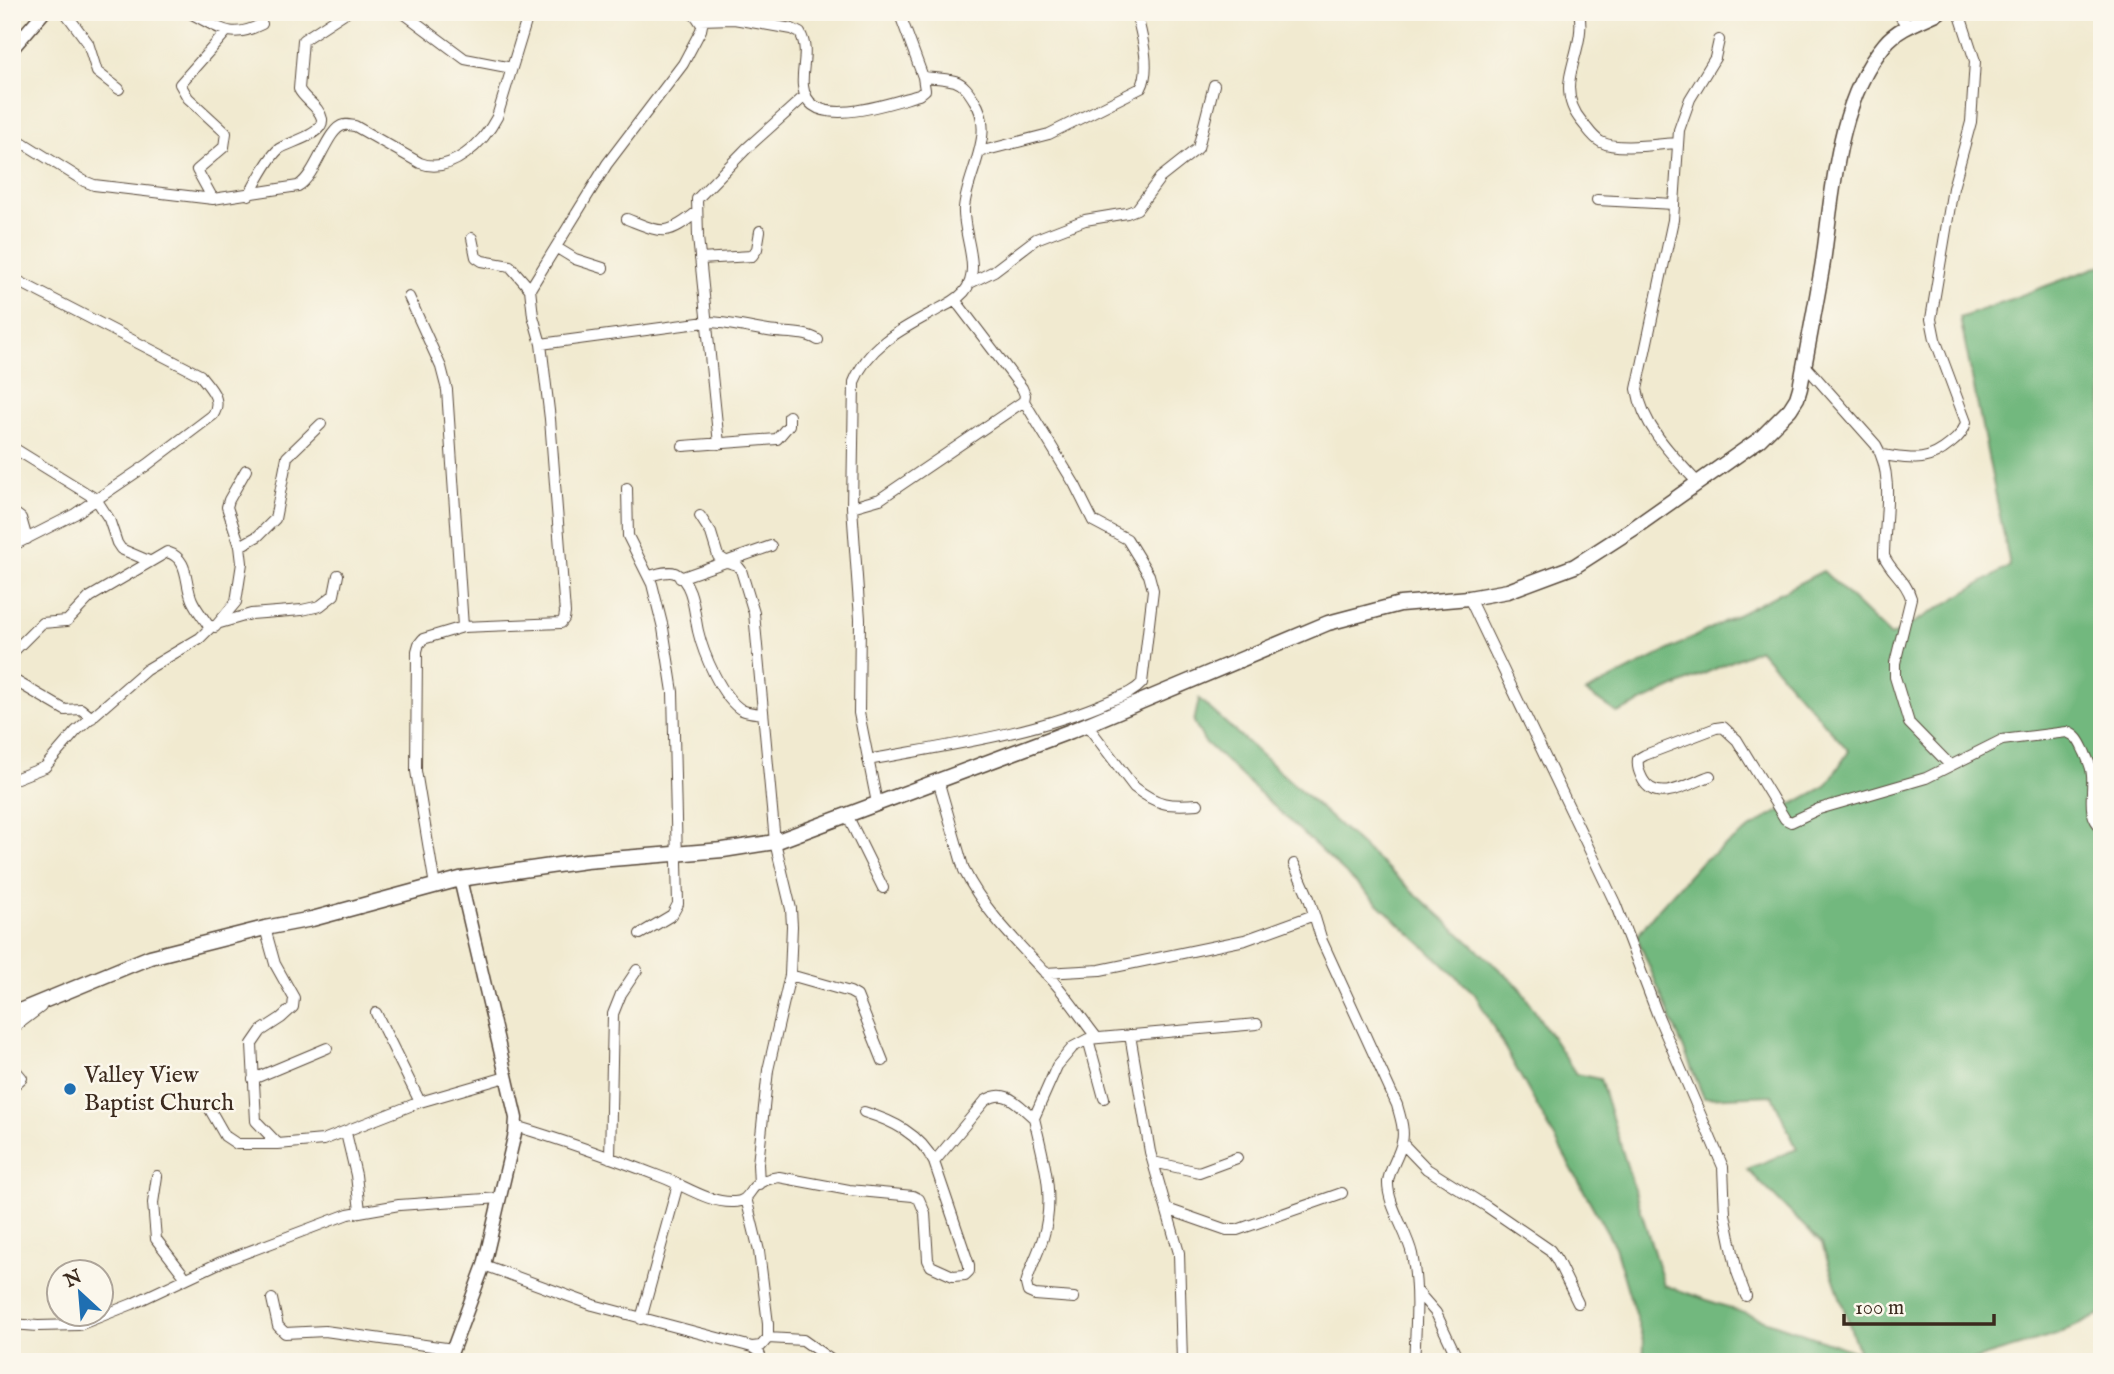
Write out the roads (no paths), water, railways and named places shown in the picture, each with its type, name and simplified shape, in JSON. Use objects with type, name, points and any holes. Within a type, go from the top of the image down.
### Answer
[{"type":"main road","points":[[12,1014],[150,957],[265,928],[313,919],[460,879],[586,861],[723,850],[775,842],[1087,725],[1328,623],[1400,604],[1469,598],[1521,588],[1575,566],[1760,439],[1790,409],[1797,398],[1841,146],[1855,94],[1884,45],[1895,34],[1939,12]]},
{"type":"street","points":[[12,49],[44,12]]},
{"type":"street","points":[[65,12],[88,43],[97,72],[118,89]]},
{"type":"street","points":[[188,12],[227,31],[240,33],[262,24]]},
{"type":"street","points":[[249,195],[279,149],[311,134],[321,125],[320,114],[299,89],[301,46],[306,36],[346,12]]},
{"type":"street","points":[[402,12],[465,59],[512,68]]},
{"type":"street","points":[[12,136],[94,185],[213,199],[290,189],[306,182],[336,128],[344,124],[355,126],[429,167],[439,166],[464,155],[491,128],[497,117],[529,12]]},
{"type":"street","points":[[688,12],[700,20],[734,19],[792,29],[800,33],[805,48],[803,87],[812,104],[821,111],[867,109],[919,95],[925,90],[923,77],[899,12]]},
{"type":"street","points":[[979,152],[1049,134],[1142,88],[1145,82],[1145,47],[1136,12]]},
{"type":"street","points":[[1579,12],[1581,31],[1569,92],[1575,114],[1603,144],[1614,146],[1677,143]]},
{"type":"street","points":[[1898,12],[1908,27]]},
{"type":"street","points":[[1882,455],[1914,459],[1936,455],[1958,438],[1966,422],[1935,340],[1931,319],[1953,188],[1972,122],[1975,61],[1959,12]]},
{"type":"street","points":[[530,289],[607,164],[683,64],[701,30],[700,20]]},
{"type":"street","points":[[213,199],[197,170],[224,147],[226,133],[188,99],[180,84],[227,31]]},
{"type":"street","points":[[1698,483],[1657,436],[1637,389],[1673,220],[1677,143],[1690,99],[1715,58],[1719,40]]},
{"type":"street","points":[[877,803],[859,713],[860,619],[852,507],[854,382],[862,364],[887,339],[955,300],[965,292],[970,283],[972,272],[964,207],[979,152],[983,123],[982,113],[966,88],[958,82],[923,77]]},
{"type":"street","points":[[970,283],[994,271],[1036,239],[1085,220],[1137,209],[1160,178],[1198,148],[1214,85]]},
{"type":"street","points":[[719,444],[700,259],[697,212],[699,195],[806,95]]},
{"type":"street","points":[[1597,200],[1674,204]]},
{"type":"street","points":[[627,219],[664,231],[678,228],[697,212]]},
{"type":"street","points":[[700,259],[752,256],[757,249],[760,231]]},
{"type":"street","points":[[435,886],[416,771],[419,644],[423,639],[463,627],[554,625],[564,619],[550,419],[541,344],[533,316],[530,289],[510,266],[482,261],[476,257],[472,238]]},
{"type":"street","points":[[557,248],[575,259],[603,268]]},
{"type":"street","points":[[12,278],[200,375],[217,399],[218,408],[213,415],[147,465],[68,518],[12,546]]},
{"type":"street","points":[[409,297],[441,367],[447,390],[463,627]]},
{"type":"street","points":[[868,760],[990,737],[1075,715],[1132,691],[1142,683],[1152,582],[1127,539],[1093,521],[1076,485],[1024,401],[1022,388],[955,300]]},
{"type":"street","points":[[541,344],[706,322],[807,334],[818,340]]},
{"type":"street","points":[[1804,364],[1882,455],[1886,480],[1884,556],[1908,589],[1911,598],[1895,663],[1895,677],[1909,723],[1950,765]]},
{"type":"street","points":[[852,507],[880,499],[1024,401]]},
{"type":"street","points":[[683,446],[777,439],[789,425],[789,416]]},
{"type":"street","points":[[240,546],[258,536],[275,519],[287,457],[321,424]]},
{"type":"street","points":[[12,447],[96,499],[112,524],[117,544],[149,561]]},
{"type":"street","points":[[12,780],[45,767],[72,735],[152,665],[200,638],[215,625],[237,597],[242,563],[240,546],[227,508],[246,470]]},
{"type":"street","points":[[627,488],[628,537],[649,576],[661,618],[673,692],[678,904],[676,911],[640,934]]},
{"type":"street","points":[[12,516],[21,518],[27,539]]},
{"type":"street","points":[[700,516],[711,533],[718,556],[737,565],[741,570],[754,613],[775,842],[791,909],[790,975],[768,1070],[758,1164],[759,1184]]},
{"type":"street","points":[[680,578],[771,546]]},
{"type":"street","points":[[12,653],[42,623],[67,621],[90,597],[167,552],[175,555],[186,570],[192,600],[208,625],[251,614],[320,606],[334,595],[338,575]]},
{"type":"street","points":[[649,576],[671,572],[680,578],[691,594],[700,640],[725,694],[740,709],[763,714]]},
{"type":"street","points":[[1469,598],[1615,903],[1657,1016],[1723,1167],[1725,1214],[1737,1272],[1746,1296]]},
{"type":"street","points":[[12,679],[65,710],[81,709],[92,718]]},
{"type":"street","points":[[1087,725],[1144,795],[1168,806],[1198,804]]},
{"type":"street","points":[[1710,776],[1668,792],[1658,793],[1645,784],[1637,767],[1638,759],[1723,727],[1737,740],[1786,819],[1791,822],[1819,809],[1926,778],[2002,740],[2067,732],[2075,735],[2091,768],[2091,809],[2102,828]]},
{"type":"street","points":[[938,780],[964,870],[970,882],[994,917],[1045,973],[1092,1039],[1104,1098]]},
{"type":"street","points":[[847,815],[883,888]]},
{"type":"street","points":[[1294,864],[1322,941],[1397,1105],[1403,1132],[1402,1143],[1388,1183],[1411,1252],[1416,1290],[1414,1362]]},
{"type":"street","points":[[451,1358],[484,1265],[516,1118],[460,879]]},
{"type":"street","points":[[1045,973],[1100,971],[1245,940],[1314,915]]},
{"type":"street","points":[[265,928],[275,964],[292,993],[294,1002],[282,1018],[254,1037],[251,1044],[256,1121],[278,1144]]},
{"type":"street","points":[[610,1158],[613,1014],[621,994],[637,970]]},
{"type":"street","points":[[790,975],[857,996],[883,1061]]},
{"type":"street","points":[[12,1029],[55,996]]},
{"type":"street","points":[[376,1013],[420,1102]]},
{"type":"street","points":[[1034,1118],[1057,1066],[1073,1047],[1092,1039],[1257,1024]]},
{"type":"street","points":[[1130,1035],[1153,1162],[1179,1253],[1182,1362]]},
{"type":"street","points":[[253,1079],[327,1048]]},
{"type":"street","points":[[12,1066],[22,1077],[12,1087]]},
{"type":"street","points":[[208,1106],[225,1136],[232,1142],[278,1144],[323,1140],[420,1102],[506,1077]]},
{"type":"street","points":[[934,1162],[993,1095],[1008,1097],[1034,1118],[1050,1190],[1044,1236],[1026,1284],[1028,1292],[1035,1296],[1074,1298]]},
{"type":"street","points":[[515,1126],[575,1144],[715,1201],[739,1202],[759,1184],[779,1177],[919,1199],[925,1213],[928,1260],[931,1266],[953,1276],[969,1271],[934,1162],[924,1145],[899,1125],[864,1112]]},
{"type":"street","points":[[346,1133],[356,1175],[360,1211]]},
{"type":"street","points":[[1402,1143],[1427,1169],[1550,1250],[1558,1260],[1578,1303]]},
{"type":"street","points":[[1153,1162],[1199,1172],[1237,1158]]},
{"type":"street","points":[[157,1176],[153,1203],[156,1238],[186,1278]]},
{"type":"street","points":[[641,1319],[678,1184]]},
{"type":"street","points":[[1167,1209],[1227,1230],[1237,1230],[1342,1193]]},
{"type":"street","points":[[12,1324],[79,1325],[299,1231],[360,1211],[424,1202],[500,1198]]},
{"type":"street","points":[[746,1198],[759,1251],[768,1338],[761,1346],[752,1348]]},
{"type":"street","points":[[484,1265],[593,1305],[752,1348],[758,1351],[763,1362]]},
{"type":"street","points":[[1416,1290],[1436,1313],[1460,1362]]},
{"type":"street","points":[[272,1299],[278,1326],[285,1333],[324,1331],[451,1358]]},
{"type":"street","points":[[768,1338],[798,1338],[831,1360]]},
{"type":"street","points":[[404,1362],[451,1358]]},
{"type":"place","name":"Valley View Baptist Church","points":[[70,1089]]}]
